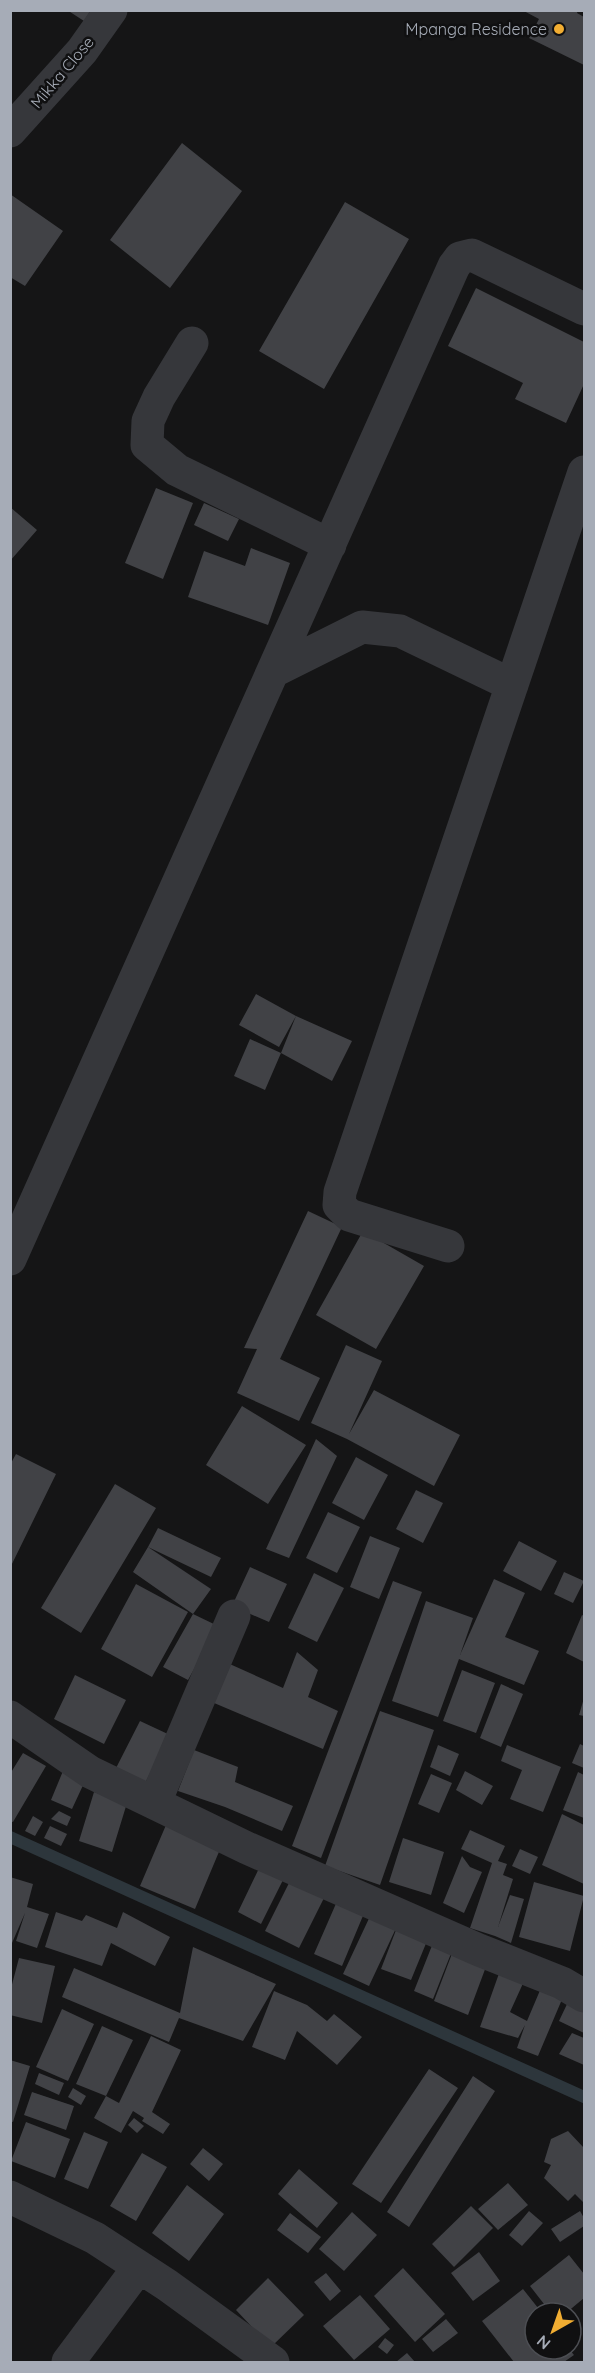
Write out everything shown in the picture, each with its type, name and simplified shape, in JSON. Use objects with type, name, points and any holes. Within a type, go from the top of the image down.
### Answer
[{"type":"street","name":"Mikka Close","points":[[10,131],[82,51],[111,10]]},
{"type":"street","points":[[10,1259],[454,266],[460,258],[472,255],[585,309]]},
{"type":"street","points":[[192,344],[151,413],[148,421],[147,445],[177,470],[330,545]]},
{"type":"street","points":[[448,1246],[349,1215],[339,1205],[344,1181],[585,472]]},
{"type":"street","points":[[274,670],[362,627],[400,631],[512,685]]},
{"type":"street","points":[[155,1802],[234,1616]]},
{"type":"street","points":[[10,1717],[90,1772],[247,1848],[479,1950],[562,1983],[585,1996]]},
{"type":"street","points":[[10,2197],[95,2238],[167,2285],[273,2362]]},
{"type":"street","points":[[68,2362],[140,2267]]},
{"type":"building","points":[[67,10],[91,10],[84,21]]},
{"type":"building","name":"Mpanga Residence","points":[[522,10],[578,10],[577,13],[584,17],[584,65],[529,38],[539,19]]},
{"type":"building","points":[[182,143],[242,191],[170,288],[110,240]]},
{"type":"building","points":[[10,194],[63,231],[25,286],[10,277]]},
{"type":"building","points":[[345,202],[409,239],[324,389],[259,351]]},
{"type":"building","points":[[476,288],[584,342],[584,384],[566,423],[515,399],[523,383],[448,346]]},
{"type":"building","points":[[156,488],[193,503],[163,579],[125,563]]},
{"type":"building","points":[[204,503],[239,519],[228,541],[194,525]]},
{"type":"building","points":[[10,507],[37,530],[10,561]]},
{"type":"building","points":[[251,548],[290,563],[268,625],[188,597],[204,551],[245,566]]},
{"type":"building","points":[[256,994],[296,1016],[279,1047],[239,1025]]},
{"type":"building","points":[[296,1016],[352,1041],[332,1081],[281,1053]]},
{"type":"building","points":[[250,1039],[281,1053],[265,1090],[234,1076]]},
{"type":"building","points":[[308,1211],[342,1227],[280,1359],[320,1378],[299,1421],[237,1393],[257,1349],[244,1348]]},
{"type":"building","points":[[363,1231],[424,1266],[376,1349],[316,1315]]},
{"type":"building","points":[[346,1345],[382,1361],[349,1434],[374,1390],[460,1435],[434,1486],[347,1439],[311,1423]]},
{"type":"building","points":[[242,1406],[306,1445],[268,1504],[206,1465]]},
{"type":"building","points":[[316,1439],[337,1456],[289,1558],[266,1549]]},
{"type":"building","points":[[16,1454],[56,1474],[10,1568],[10,1465]]},
{"type":"building","points":[[356,1457],[388,1475],[364,1520],[332,1503]]},
{"type":"building","points":[[115,1484],[156,1508],[81,1633],[41,1608]]},
{"type":"building","points":[[416,1490],[443,1503],[423,1543],[396,1529]]},
{"type":"building","points":[[328,1512],[360,1527],[337,1573],[306,1558]]},
{"type":"building","points":[[158,1528],[221,1558],[211,1577],[148,1547]]},
{"type":"building","points":[[370,1536],[400,1548],[379,1599],[350,1587]]},
{"type":"building","points":[[519,1541],[557,1561],[541,1591],[503,1571]]},
{"type":"building","points":[[148,1547],[211,1589],[193,1614],[133,1572]]},
{"type":"building","points":[[250,1567],[287,1584],[269,1622],[232,1606]]},
{"type":"building","points":[[564,1572],[584,1581],[573,1603],[554,1594]]},
{"type":"building","points":[[314,1573],[344,1588],[317,1642],[288,1628]]},
{"type":"building","points":[[494,1579],[525,1593],[505,1637],[539,1651],[524,1685],[459,1659],[438,1717],[392,1701],[426,1601],[473,1618],[460,1655]]},
{"type":"building","points":[[393,1581],[422,1592],[321,1858],[292,1846]]},
{"type":"building","points":[[136,1584],[188,1612],[152,1677],[101,1649]]},
{"type":"building","points":[[193,1614],[218,1626],[188,1680],[163,1667]]},
{"type":"building","points":[[582,1615],[584,1616],[584,1662],[566,1653]]},
{"type":"building","points":[[297,1652],[318,1670],[308,1697],[338,1711],[323,1749],[207,1700],[223,1661],[283,1688]]},
{"type":"building","points":[[462,1670],[495,1683],[476,1733],[443,1721]]},
{"type":"building","points":[[75,1675],[126,1700],[104,1744],[54,1719]]},
{"type":"building","points":[[501,1684],[523,1694],[501,1747],[480,1738]]},
{"type":"building","points":[[584,1698],[584,1716],[579,1715]]},
{"type":"building","points":[[380,1711],[434,1730],[380,1885],[325,1866]]},
{"type":"building","points":[[140,1721],[170,1735],[143,1787],[114,1772]]},
{"type":"building","points":[[580,1744],[584,1746],[584,1768],[572,1763]]},
{"type":"building","points":[[438,1745],[459,1754],[450,1776],[430,1767]]},
{"type":"building","points":[[507,1745],[561,1767],[543,1812],[510,1799],[522,1770],[501,1761]]},
{"type":"building","points":[[194,1750],[238,1767],[235,1782],[293,1806],[282,1831],[225,1807],[178,1791]]},
{"type":"building","points":[[23,1753],[46,1766],[13,1822],[10,1821],[10,1774]]},
{"type":"building","points":[[63,1771],[85,1781],[72,1809],[51,1800]]},
{"type":"building","points":[[465,1771],[493,1786],[482,1805],[456,1790]]},
{"type":"building","points":[[578,1772],[584,1775],[584,1818],[563,1810]]},
{"type":"building","points":[[431,1774],[452,1783],[439,1813],[418,1804]]},
{"type":"building","points":[[94,1792],[127,1803],[112,1852],[79,1841]]},
{"type":"building","points":[[59,1811],[71,1817],[67,1826],[51,1819]]},
{"type":"building","points":[[562,1814],[584,1825],[584,1884],[542,1865]]},
{"type":"building","points":[[33,1816],[43,1822],[35,1836],[25,1831]]},
{"type":"building","points":[[166,1825],[221,1847],[195,1909],[140,1886]]},
{"type":"building","points":[[50,1826],[67,1834],[61,1846],[44,1838]]},
{"type":"building","points":[[470,1830],[505,1846],[498,1861],[507,1864],[503,1875],[513,1879],[498,1927],[510,1895],[524,1899],[511,1943],[470,1928],[492,1863],[461,1849]]},
{"type":"building","points":[[403,1838],[444,1852],[431,1895],[389,1882]]},
{"type":"building","points":[[520,1849],[538,1857],[530,1874],[512,1866]]},
{"type":"building","points":[[462,1856],[470,1867],[482,1872],[464,1913],[443,1903]]},
{"type":"building","points":[[263,1860],[287,1872],[261,1924],[238,1912]]},
{"type":"building","points":[[293,1875],[327,1892],[299,1948],[265,1931]]},
{"type":"building","points":[[10,1877],[33,1884],[27,1907],[49,1914],[37,1948],[16,1941],[25,1913],[12,1943],[10,1942]]},
{"type":"building","points":[[534,1882],[584,1896],[570,1951],[519,1937]]},
{"type":"building","points":[[338,1899],[365,1911],[342,1966],[314,1954]]},
{"type":"building","points":[[56,1912],[82,1921],[86,1915],[117,1928],[123,1912],[170,1937],[155,1966],[111,1943],[102,1966],[45,1947]]},
{"type":"building","points":[[372,1912],[398,1924],[369,1986],[343,1974]]},
{"type":"building","points":[[396,1930],[427,1941],[411,1980],[381,1969]]},
{"type":"building","points":[[433,1943],[452,1951],[433,1999],[414,1991]]},
{"type":"building","points":[[193,1947],[276,1984],[243,2041],[179,2018],[169,2042],[62,1997],[74,1968],[180,2013]]},
{"type":"building","points":[[453,1951],[487,1964],[468,2015],[434,2001]]},
{"type":"building","points":[[19,1958],[55,1966],[42,2023],[10,2015],[10,1992]]},
{"type":"building","points":[[502,1965],[525,1979],[510,2012],[527,2021],[541,1988],[563,1997],[538,2056],[517,2048],[525,2025],[518,2038],[480,2027]]},
{"type":"building","points":[[274,1991],[307,2005],[327,2021],[334,2014],[362,2037],[337,2065],[297,2031],[285,2060],[252,2047]]},
{"type":"building","points":[[568,2002],[584,2009],[584,2033],[559,2021]]},
{"type":"building","points":[[62,2009],[94,2024],[68,2081],[36,2067]]},
{"type":"building","points":[[102,2026],[133,2040],[106,2096],[76,2084]]},
{"type":"building","points":[[572,2033],[584,2038],[584,2065],[559,2054]]},
{"type":"building","points":[[151,2036],[181,2050],[152,2112],[170,2124],[163,2134],[142,2121],[144,2118],[133,2111],[121,2133],[94,2118],[106,2096],[119,2103]]},
{"type":"building","points":[[10,2060],[30,2066],[13,2122],[10,2121]]},
{"type":"building","points":[[429,2069],[458,2088],[381,2203],[352,2184]]},
{"type":"building","points":[[39,2073],[64,2083],[59,2095],[35,2084]]},
{"type":"building","points":[[473,2076],[495,2091],[409,2227],[387,2212]]},
{"type":"building","points":[[73,2088],[86,2096],[81,2105],[68,2097]]},
{"type":"building","points":[[32,2092],[74,2106],[66,2130],[24,2115]]},
{"type":"building","points":[[134,2118],[144,2126],[137,2133],[128,2125]]},
{"type":"building","points":[[26,2122],[70,2139],[55,2178],[11,2161]]},
{"type":"building","points":[[568,2131],[584,2148],[584,2203],[575,2194],[568,2201],[544,2178],[551,2165],[544,2162],[551,2139]]},
{"type":"building","points":[[84,2132],[108,2142],[88,2189],[64,2179]]},
{"type":"building","points":[[203,2148],[223,2164],[209,2181],[190,2164]]},
{"type":"building","points":[[142,2153],[167,2167],[136,2221],[110,2206]]},
{"type":"building","points":[[299,2169],[338,2203],[317,2228],[278,2194]]},
{"type":"building","points":[[508,2183],[528,2205],[498,2230],[478,2209]]},
{"type":"building","points":[[187,2185],[224,2214],[189,2261],[152,2233]]},
{"type":"building","points":[[471,2206],[493,2228],[454,2267],[432,2244]]},
{"type":"building","points":[[529,2211],[543,2223],[522,2246],[509,2235]]},
{"type":"building","points":[[580,2211],[584,2218],[584,2226],[560,2242],[551,2229]]},
{"type":"building","points":[[352,2212],[377,2235],[344,2271],[319,2249]]},
{"type":"building","points":[[290,2213],[321,2237],[308,2253],[277,2230]]},
{"type":"building","points":[[479,2252],[500,2281],[473,2301],[451,2273]]},
{"type":"building","points":[[569,2255],[584,2274],[584,2298],[580,2301],[542,2301],[530,2286]]},
{"type":"building","points":[[403,2268],[445,2314],[415,2342],[374,2296]]},
{"type":"building","points":[[326,2273],[341,2291],[330,2301],[314,2282]]},
{"type":"building","points":[[268,2278],[304,2315],[271,2347],[236,2310]]},
{"type":"building","points":[[523,2289],[532,2301],[523,2301],[523,2361],[565,2361],[514,2362],[482,2321]]},
{"type":"building","points":[[360,2295],[390,2329],[354,2360],[323,2326]]},
{"type":"building","points":[[446,2319],[458,2333],[433,2352],[422,2339]]},
{"type":"building","points":[[385,2338],[394,2345],[387,2354],[378,2347]]},
{"type":"building","points":[[407,2353],[415,2362],[396,2362]]},
{"type":"waterway","points":[[10,1837],[584,2097]]},
{"type":"place","name":"Mpanga Residence","points":[[559,29]]}]
